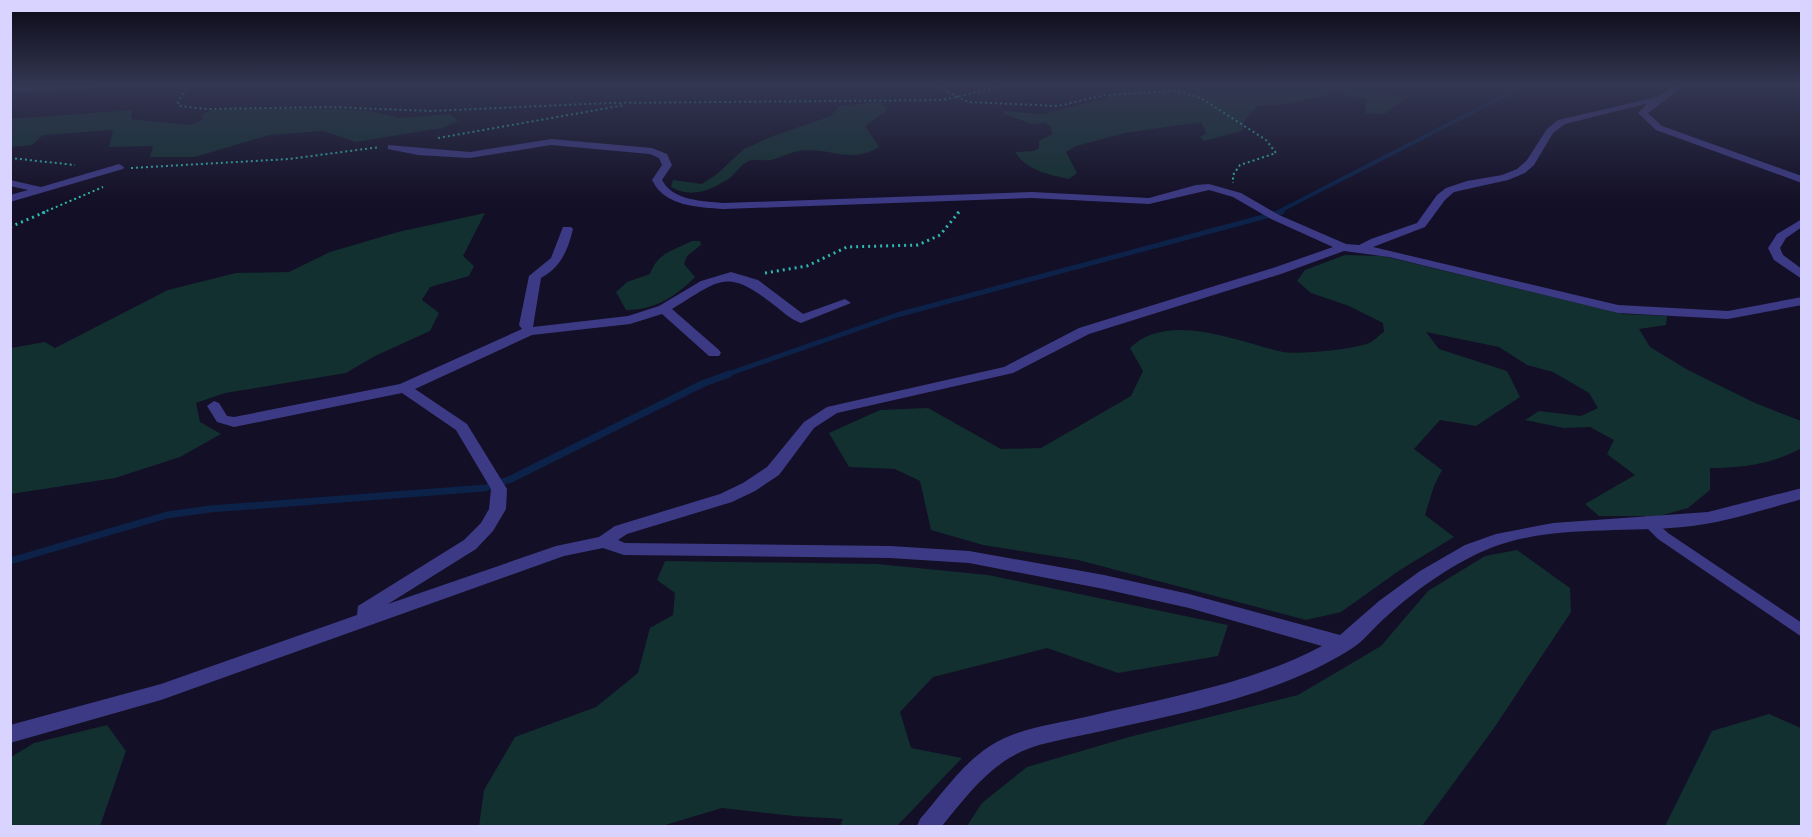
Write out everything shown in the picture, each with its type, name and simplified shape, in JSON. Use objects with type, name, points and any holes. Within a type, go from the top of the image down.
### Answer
[{"type":"street","points":[[1361,249],[1375,241],[1421,225],[1427,220],[1442,196],[1452,189],[1502,178],[1524,169],[1539,152],[1550,131],[1559,124]]},
{"type":"street","points":[[1655,124],[1659,128],[1802,180]]},
{"type":"street","points":[[392,147],[418,152],[470,155],[551,142],[652,151],[663,156],[668,165],[657,180],[658,186],[679,199],[724,206],[1032,195],[1149,201],[1196,188],[1209,187],[1237,195],[1271,215],[1343,247],[1389,253],[1618,309],[1728,315],[1802,301]]},
{"type":"street","points":[[10,199],[37,189],[119,167]]},
{"type":"street","points":[[10,183],[37,189]]},
{"type":"street","points":[[1802,222],[1781,236],[1774,248],[1778,257],[1802,275]]},
{"type":"street","points":[[528,331],[526,325],[535,276],[550,270],[561,253],[567,229]]},
{"type":"street","points":[[10,734],[161,692],[562,550],[604,542],[621,530],[726,498],[749,487],[773,471],[809,425],[832,410],[1008,370],[1084,331],[1277,271],[1343,247]]},
{"type":"street","points":[[213,406],[222,419],[234,422],[404,388],[528,331],[606,324],[664,309],[717,279],[740,277],[754,283],[801,318],[845,303]]},
{"type":"street","points":[[664,309],[714,353]]},
{"type":"street","points":[[367,619],[365,610],[377,600],[431,572],[464,550],[483,531],[496,513],[497,485],[462,427],[404,388]]},
{"type":"street","points":[[928,826],[978,768],[999,751],[1033,739],[1253,684],[1295,668],[1344,644],[1415,584],[1461,556],[1499,539],[1553,527],[1706,518],[1750,510],[1801,492]]},
{"type":"street","points":[[604,542],[624,549],[890,552],[969,557],[1104,582],[1189,601],[1344,644]]},
{"type":"lane","points":[[1647,521],[1802,631]]},
{"type":"path","points":[[435,138],[520,124]]},
{"type":"path","points":[[1237,195],[1232,176],[1234,168],[1239,164],[1276,153],[1266,140],[1241,124]]},
{"type":"path","points":[[135,173],[141,169],[289,159],[392,147]]},
{"type":"path","points":[[10,226],[106,186]]},
{"type":"path","points":[[740,277],[807,266],[847,247],[918,245],[940,235],[958,210],[985,198]]},
{"type":"green space","points":[[11,124],[451,124],[442,128],[356,142],[323,131],[269,135],[195,157],[150,157],[153,146],[109,147],[113,130],[43,135],[32,145],[11,147]]},
{"type":"green space","points":[[808,124],[868,124],[865,126],[879,147],[870,152],[852,155],[802,150],[771,160],[749,161],[724,182],[702,191],[686,192],[671,187],[673,180],[702,184],[717,174],[744,149]]},
{"type":"green space","points":[[1047,124],[1187,124],[1125,133],[1076,146],[1066,152],[1077,173],[1069,179],[1032,167],[1015,152],[1034,151],[1039,148],[1039,141],[1052,134],[1051,127]]},
{"type":"green space","points":[[1202,124],[1244,124],[1242,131],[1204,141],[1200,137],[1206,133]]},
{"type":"green space","points":[[485,213],[463,256],[474,266],[469,276],[430,287],[422,300],[439,313],[430,331],[375,356],[346,373],[225,393],[196,403],[200,422],[221,434],[180,457],[115,478],[11,494],[11,348],[45,342],[55,348],[168,290],[236,273],[289,272],[330,252],[398,232]]},
{"type":"green space","points":[[692,241],[700,241],[701,245],[687,256],[684,264],[695,277],[680,291],[664,301],[646,308],[626,310],[616,292],[627,282],[650,274],[657,261],[667,253]]},
{"type":"green space","points":[[1345,255],[1383,256],[1623,314],[1667,316],[1666,325],[1639,329],[1650,347],[1688,370],[1755,403],[1801,421],[1802,448],[1780,458],[1757,464],[1710,468],[1710,490],[1688,508],[1659,516],[1599,516],[1585,504],[1635,475],[1607,454],[1614,440],[1590,427],[1564,428],[1525,420],[1539,411],[1581,416],[1598,408],[1589,393],[1553,372],[1527,365],[1499,347],[1426,332],[1439,349],[1507,371],[1520,397],[1476,426],[1440,420],[1414,449],[1442,470],[1434,486],[1425,515],[1454,537],[1400,570],[1341,612],[1306,620],[1078,560],[983,545],[931,530],[920,481],[895,469],[849,467],[829,433],[880,410],[928,408],[1001,449],[1041,448],[1131,396],[1143,371],[1130,348],[1146,337],[1164,331],[1204,332],[1290,353],[1340,349],[1369,343],[1384,332],[1383,323],[1349,306],[1311,293],[1297,281],[1305,270]]},
{"type":"green space","points":[[1517,550],[1570,588],[1571,612],[1494,728],[1422,826],[967,826],[982,803],[1027,767],[1129,737],[1298,695],[1381,646],[1428,591],[1485,556]]},
{"type":"green space","points":[[665,561],[877,564],[988,575],[1228,625],[1218,656],[1118,673],[1047,648],[933,677],[900,712],[911,748],[962,758],[897,826],[840,826],[843,819],[722,808],[662,826],[479,826],[484,790],[515,737],[596,707],[638,673],[650,628],[673,615],[675,593],[657,580]]},
{"type":"green space","points":[[1769,714],[1801,728],[1801,826],[1665,826],[1712,731]]},
{"type":"green space","points":[[107,725],[126,751],[100,826],[11,826],[11,757],[34,743]]},
{"type":"waterway","points":[[1276,213],[1449,124]]},
{"type":"waterway","points":[[725,375],[897,315],[1282,212]]},
{"type":"waterway","points":[[10,561],[167,515],[210,509],[485,488],[511,479],[702,384],[729,374]]}]
